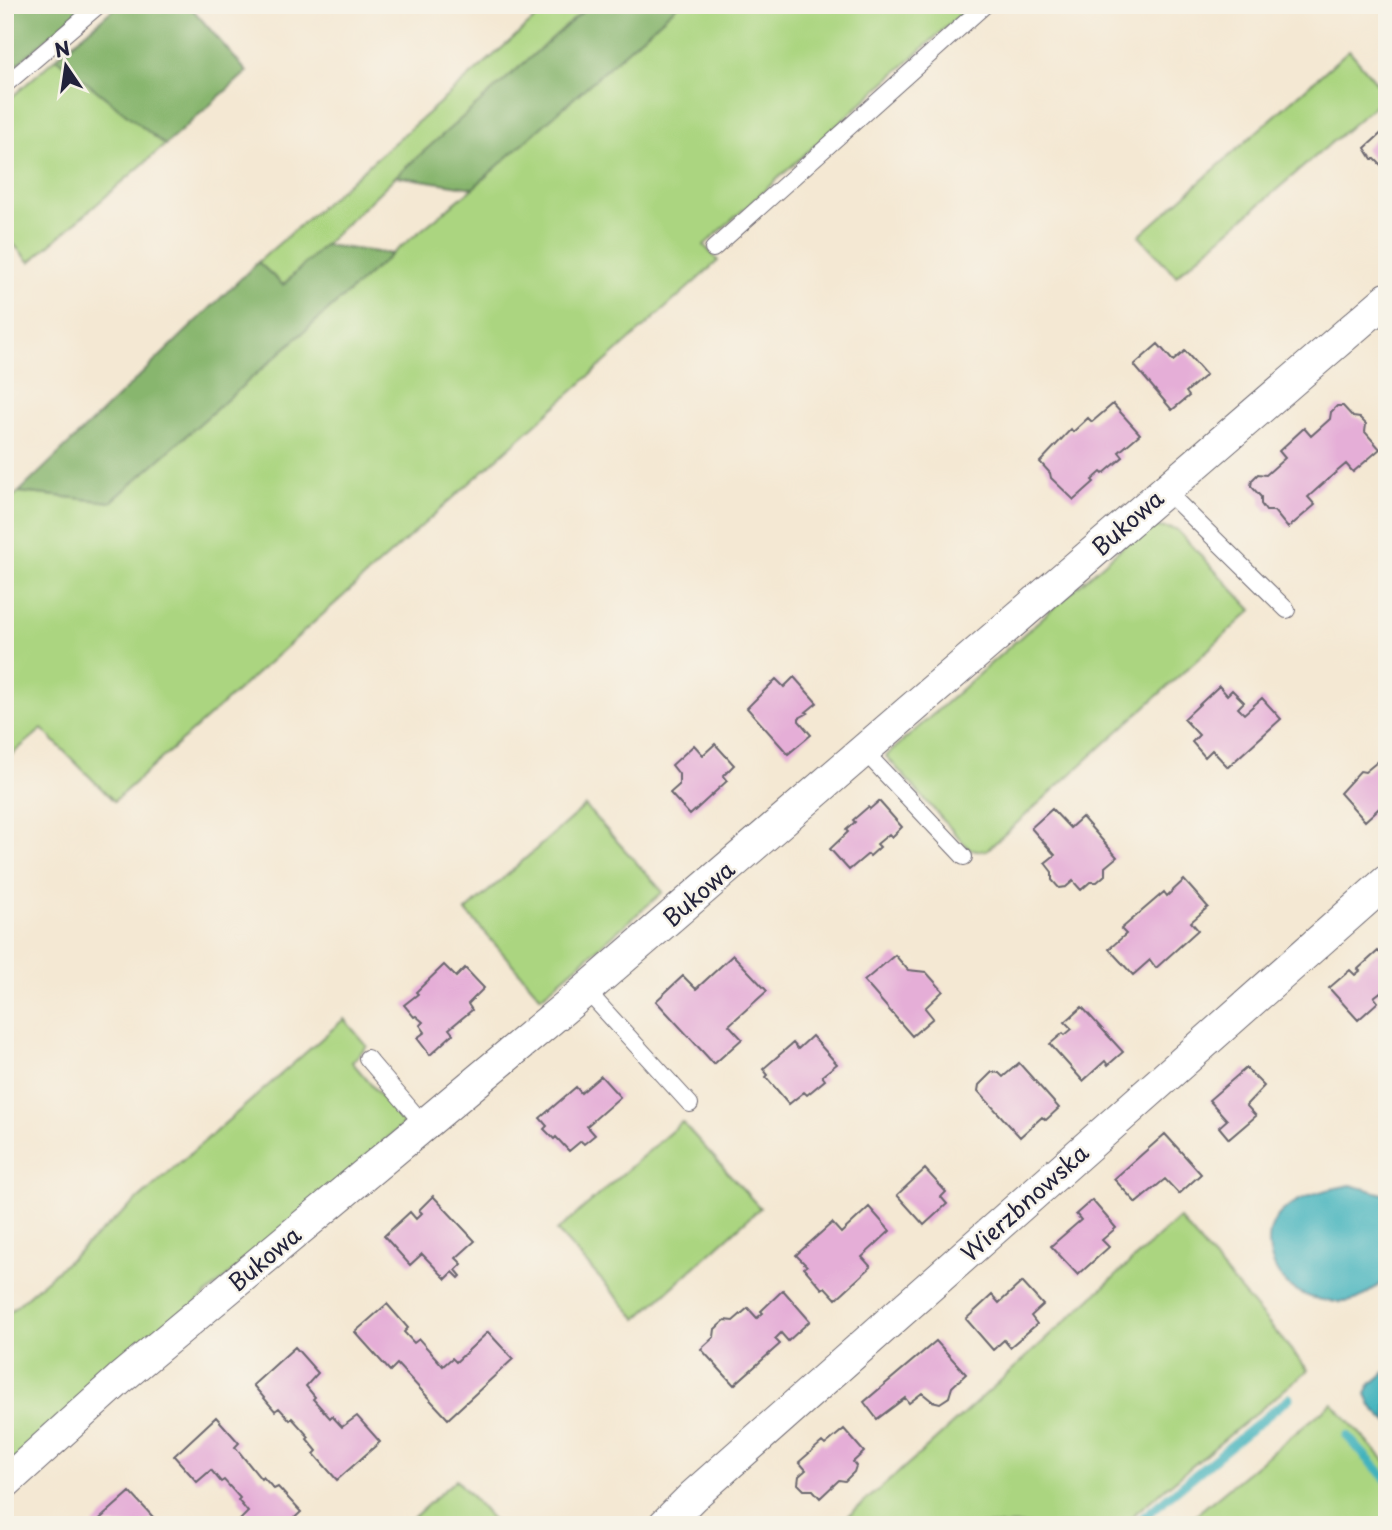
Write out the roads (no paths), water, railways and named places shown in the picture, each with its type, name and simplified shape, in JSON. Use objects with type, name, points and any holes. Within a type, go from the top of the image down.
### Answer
[{"type":"street","name":"Bukowa","points":[[5,1483],[121,1378],[586,990],[1387,299]]},
{"type":"street","name":"Wierzbnowska","points":[[664,1525],[703,1487],[1387,881]]},
{"type":"lane","points":[[5,85],[99,5]]},
{"type":"lane","points":[[713,249],[985,5]]},
{"type":"lane","points":[[1164,490],[1287,610]]},
{"type":"lane","points":[[863,750],[964,857]]},
{"type":"lane","points":[[586,990],[690,1104]]},
{"type":"lane","points":[[367,1058],[425,1126]]},
{"type":"water","points":[[1351,1185],[1387,1195],[1387,1280],[1363,1296],[1348,1302],[1302,1294],[1288,1285],[1275,1268],[1269,1247],[1272,1226],[1285,1209],[1300,1199]]},
{"type":"water","points":[[1387,1370],[1387,1422],[1371,1406],[1366,1394],[1371,1384]]},
{"type":"waterway","points":[[1134,1525],[1289,1398]]},
{"type":"waterway","points":[[1347,1436],[1387,1480]]}]
